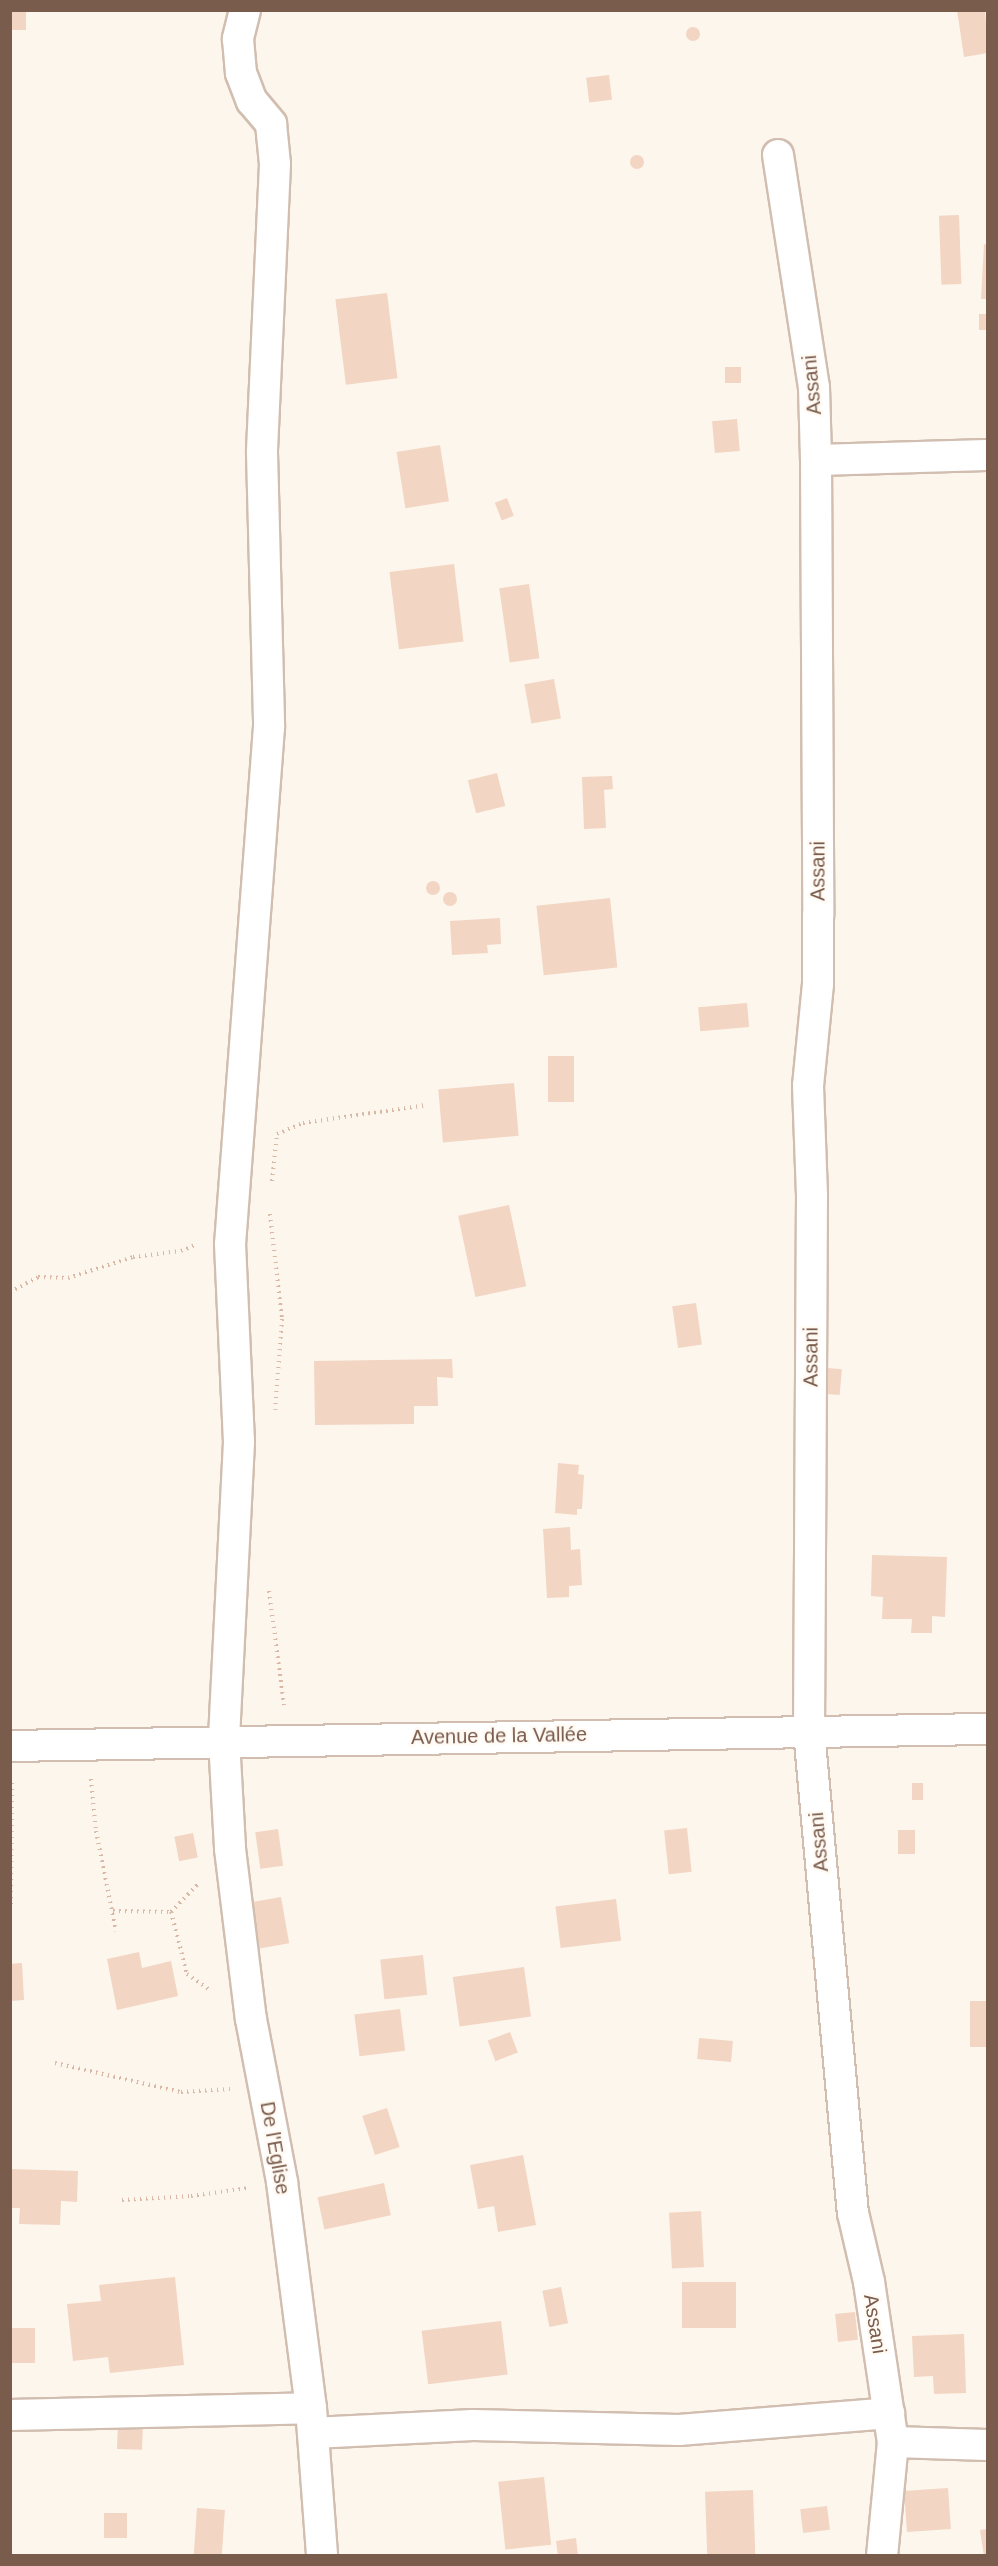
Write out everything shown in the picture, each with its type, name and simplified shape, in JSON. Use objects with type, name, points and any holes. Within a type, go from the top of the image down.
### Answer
[{"type":"street","name":"De l'Eglise","points":[[245,10],[238,39],[241,73],[252,101],[271,124],[275,164],[262,453],[269,727],[230,1244],[239,1442],[224,1740],[230,1849],[250,2019],[282,2182],[312,2421],[322,2556]]},
{"type":"street","name":"Assani","points":[[778,155],[814,387],[816,460],[818,984],[808,1086],[812,1195],[809,1731],[853,2213],[869,2282],[893,2442],[882,2556]]},
{"type":"street","points":[[816,460],[987,455]]},
{"type":"street","name":"Avenue de la Vallée","points":[[11,1758],[87,1745],[224,1740],[987,1729]]},
{"type":"street","points":[[10,2415],[679,2430],[889,2413]]},
{"type":"street","points":[[893,2442],[987,2445]]},
{"type":"path","points":[[267,1190],[274,1176],[277,1134],[303,1123],[426,1105]]},
{"type":"path","points":[[269,1202],[282,1319],[274,1422]]},
{"type":"path","points":[[10,1292],[38,1277],[68,1278],[155,1252],[230,1244]]},
{"type":"path","points":[[87,1745],[96,1831],[116,1930]]},
{"type":"path","points":[[11,1758],[11,1904]]},
{"type":"path","points":[[112,1911],[171,1912],[230,1849]]},
{"type":"path","points":[[171,1912],[187,1974],[250,2019]]},
{"type":"path","points":[[55,2063],[181,2092],[264,2086]]},
{"type":"path","points":[[122,2200],[191,2196],[282,2182]]},
{"type":"building","points":[[10,10],[26,10],[26,30],[10,30]]},
{"type":"building","points":[[957,10],[985,10],[988,53],[964,57]]},
{"type":"building","points":[[693,27],[698,29],[700,34],[698,39],[693,41],[688,39],[686,34],[688,29]]},
{"type":"building","points":[[609,75],[612,100],[589,103],[586,78]]},
{"type":"building","points":[[637,155],[642,157],[644,162],[642,167],[637,169],[632,167],[630,162],[632,157]]},
{"type":"building","points":[[959,215],[961,284],[941,285],[939,216]]},
{"type":"building","points":[[984,244],[988,245],[988,299],[981,299]]},
{"type":"building","points":[[387,293],[397,378],[346,385],[335,299]]},
{"type":"building","points":[[979,314],[988,314],[988,330],[979,330]]},
{"type":"building","points":[[725,367],[741,367],[741,383],[725,383]]},
{"type":"building","points":[[737,419],[740,451],[715,453],[712,421]]},
{"type":"building","points":[[440,445],[449,501],[405,508],[397,452]]},
{"type":"building","points":[[507,498],[514,516],[502,520],[495,503]]},
{"type":"building","points":[[454,564],[464,641],[399,649],[389,572]]},
{"type":"building","points":[[529,584],[539,658],[510,662],[499,588]]},
{"type":"building","points":[[554,679],[561,718],[531,724],[524,684]]},
{"type":"building","points":[[497,773],[505,806],[476,813],[468,780]]},
{"type":"building","points":[[612,776],[613,789],[604,790],[606,828],[584,829],[582,777]]},
{"type":"building","points":[[433,881],[438,883],[440,888],[438,893],[433,895],[428,893],[426,888],[428,883]]},
{"type":"building","points":[[447,892],[453,892],[457,899],[453,906],[447,906],[443,902],[443,896]]},
{"type":"building","points":[[610,898],[617,968],[544,975],[536,906]]},
{"type":"building","points":[[500,918],[501,944],[487,945],[488,953],[452,955],[450,921]]},
{"type":"building","points":[[747,1003],[749,1027],[700,1031],[698,1007]]},
{"type":"building","points":[[548,1056],[574,1056],[574,1102],[548,1102]]},
{"type":"building","points":[[514,1083],[519,1136],[443,1142],[438,1090]]},
{"type":"building","points":[[509,1205],[526,1286],[475,1297],[458,1216]]},
{"type":"building","points":[[696,1303],[702,1345],[678,1348],[672,1306]]},
{"type":"building","points":[[452,1359],[453,1378],[437,1377],[438,1406],[414,1406],[414,1424],[315,1425],[314,1361]]},
{"type":"building","points":[[817,1367],[842,1369],[840,1395],[815,1393]]},
{"type":"building","points":[[558,1463],[579,1465],[578,1474],[584,1475],[582,1509],[577,1509],[577,1515],[555,1513]]},
{"type":"building","points":[[570,1527],[571,1550],[580,1549],[582,1585],[569,1586],[569,1597],[547,1598],[543,1529]]},
{"type":"building","points":[[872,1555],[947,1557],[945,1617],[932,1616],[932,1633],[911,1633],[912,1619],[882,1619],[883,1597],[871,1596]]},
{"type":"building","points":[[912,1783],[923,1783],[923,1800],[912,1800]]},
{"type":"building","points":[[687,1828],[692,1872],[669,1874],[664,1830]]},
{"type":"building","points":[[278,1829],[283,1866],[260,1869],[255,1832]]},
{"type":"building","points":[[898,1830],[915,1830],[915,1854],[898,1854]]},
{"type":"building","points":[[193,1833],[198,1858],[179,1861],[174,1837]]},
{"type":"building","points":[[281,1897],[289,1943],[260,1948],[251,1902]]},
{"type":"building","points":[[616,1899],[621,1941],[561,1948],[555,1906]]},
{"type":"building","points":[[139,1952],[142,1968],[171,1961],[178,1996],[117,2010],[107,1959]]},
{"type":"building","points":[[423,1955],[427,1995],[384,1999],[380,1959]]},
{"type":"building","points":[[22,1963],[24,2000],[10,2001],[10,1964]]},
{"type":"building","points":[[524,1967],[531,2017],[460,2027],[453,1977]]},
{"type":"building","points":[[970,2001],[988,2001],[988,2047],[970,2047]]},
{"type":"building","points":[[400,2009],[405,2051],[359,2056],[354,2015]]},
{"type":"building","points":[[510,2032],[518,2053],[495,2061],[488,2041]]},
{"type":"building","points":[[699,2038],[733,2041],[731,2062],[697,2059]]},
{"type":"building","points":[[387,2108],[400,2147],[375,2155],[362,2116]]},
{"type":"building","points":[[523,2155],[536,2225],[498,2232],[494,2206],[478,2209],[470,2165]]},
{"type":"building","points":[[10,2169],[78,2171],[77,2202],[61,2201],[60,2225],[19,2224],[20,2208],[10,2208]]},
{"type":"building","points":[[384,2183],[391,2215],[324,2229],[317,2197]]},
{"type":"building","points":[[701,2211],[704,2267],[672,2269],[669,2213]]},
{"type":"building","points":[[175,2277],[184,2365],[110,2373],[108,2357],[73,2361],[67,2304],[101,2301],[99,2285]]},
{"type":"building","points":[[682,2282],[736,2282],[736,2328],[682,2328]]},
{"type":"building","points":[[561,2287],[568,2323],[549,2327],[542,2291]]},
{"type":"building","points":[[855,2312],[858,2340],[838,2342],[835,2314]]},
{"type":"building","points":[[501,2321],[508,2375],[428,2384],[422,2331]]},
{"type":"building","points":[[10,2328],[35,2328],[35,2363],[10,2363]]},
{"type":"building","points":[[964,2334],[966,2393],[934,2394],[933,2376],[914,2377],[912,2336]]},
{"type":"building","points":[[118,2421],[143,2422],[142,2450],[117,2449]]},
{"type":"building","points":[[544,2477],[551,2545],[505,2549],[498,2482]]},
{"type":"building","points":[[948,2488],[951,2529],[907,2532],[904,2491]]},
{"type":"building","points":[[753,2490],[755,2556],[707,2556],[705,2492]]},
{"type":"building","points":[[827,2506],[830,2530],[803,2533],[800,2509]]},
{"type":"building","points":[[197,2508],[225,2510],[222,2556],[194,2556]]},
{"type":"building","points":[[104,2513],[127,2513],[127,2538],[104,2538]]},
{"type":"building","points":[[988,2529],[988,2556],[984,2556],[980,2530]]},
{"type":"building","points":[[576,2538],[578,2556],[558,2556],[556,2541]]}]
